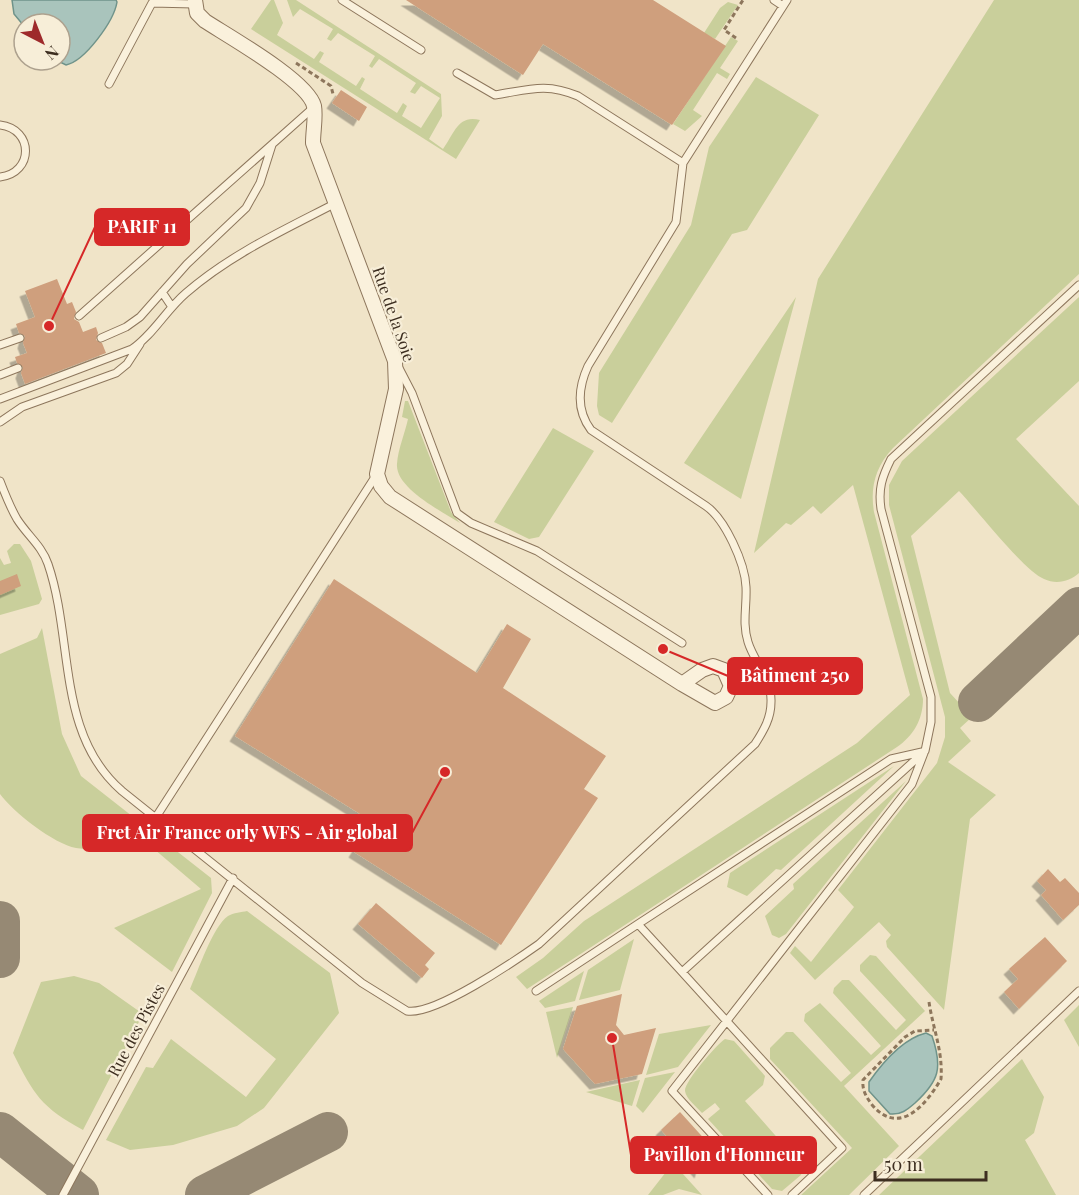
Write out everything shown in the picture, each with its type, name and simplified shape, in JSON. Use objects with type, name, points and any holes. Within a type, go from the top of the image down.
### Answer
[{"type":"street","points":[[194,2],[197,13],[205,21],[298,82],[308,93],[314,107]]},
{"type":"street","name":"Rue de la Soie","points":[[314,107],[313,143],[395,361],[396,389],[377,474]]},
{"type":"street","points":[[377,474],[381,486],[390,497],[682,684]]},
{"type":"lane","points":[[342,0],[421,50]]},
{"type":"lane","points":[[0,481],[17,519],[44,553],[58,605],[68,678],[85,742],[108,778],[362,983],[399,1008],[415,1013],[446,1000],[514,963],[539,944],[755,744],[768,723],[771,701],[769,686],[748,644],[744,622],[746,586],[721,519],[706,506],[591,430],[584,421],[579,401],[581,382],[588,366],[676,222],[683,163],[785,3],[774,0]]},
{"type":"lane","points":[[109,84],[152,3],[194,2]]},
{"type":"lane","points":[[457,73],[495,94],[537,86],[559,88],[578,96],[683,163]]},
{"type":"lane","points":[[79,316],[314,107]]},
{"type":"lane","points":[[0,125],[15,129],[21,135],[27,151],[21,166],[8,176],[0,177]]},
{"type":"lane","points":[[101,338],[126,327],[140,317],[187,264],[246,208],[260,183],[272,145]]},
{"type":"lane","points":[[0,422],[22,407],[116,373],[127,364],[142,342],[184,294],[234,256],[336,203]]},
{"type":"lane","points":[[768,1195],[672,1091],[912,784],[925,751],[931,722],[931,697],[880,509],[878,490],[891,459],[1079,285]]},
{"type":"lane","points":[[162,292],[172,307]]},
{"type":"lane","points":[[0,345],[20,338]]},
{"type":"lane","points":[[0,399],[121,354],[142,342]]},
{"type":"lane","points":[[395,361],[412,393],[457,513],[471,523],[537,551],[682,643]]},
{"type":"lane","points":[[0,375],[18,368]]},
{"type":"lane","points":[[156,817],[377,474]]},
{"type":"lane","points":[[536,991],[891,759],[925,751]]},
{"type":"lane","points":[[682,972],[925,751]]},
{"type":"lane","name":"Rue des Pistes","points":[[63,1195],[233,878]]},
{"type":"lane","points":[[638,924],[842,1148],[792,1195]]},
{"type":"lane","points":[[864,1195],[1079,991]]},
{"type":"path","points":[[736,38],[724,30],[743,0]]},
{"type":"path","points":[[929,1002],[933,1030],[941,1048],[941,1079],[910,1115],[898,1120],[889,1119],[869,1102],[863,1089],[863,1080],[905,1038],[915,1031],[933,1030]]},
{"type":"green space","points":[[271,0],[274,0],[283,23],[277,35],[314,59],[320,51],[324,53],[319,62],[356,86],[362,77],[365,79],[360,89],[397,113],[403,103],[407,106],[402,116],[421,128],[440,98],[421,86],[415,94],[410,92],[416,83],[379,59],[372,68],[369,66],[375,56],[338,33],[331,41],[327,39],[333,29],[300,9],[293,17],[287,0],[296,0],[441,94],[442,116],[429,139],[443,149],[462,123],[466,120],[480,120],[456,159],[251,29]]},
{"type":"green space","points":[[994,0],[1079,0],[1079,274],[893,448],[875,478],[874,512],[923,699],[919,721],[908,738],[897,747],[527,989],[516,977],[543,958],[584,921],[857,743],[910,695],[853,485],[821,514],[813,506],[791,525],[786,523],[754,553],[818,279]]},
{"type":"green space","points":[[728,2],[738,5],[715,39],[704,33],[720,8]]},
{"type":"green space","points":[[731,37],[738,41],[720,68],[730,74],[727,79],[717,73],[693,110],[702,116],[685,131],[673,124]]},
{"type":"green space","points":[[756,77],[819,115],[747,230],[732,234],[612,423],[599,415],[597,406],[599,373],[691,225],[709,147]]},
{"type":"green space","points":[[796,297],[741,499],[684,463]]},
{"type":"green space","points":[[1079,297],[1079,381],[1016,439],[1079,506],[1079,573],[1072,578],[1058,582],[1049,581],[1035,573],[1013,552],[959,491],[911,536],[950,693],[972,717],[960,728],[971,741],[948,762],[996,795],[970,819],[944,1010],[887,947],[886,941],[891,935],[879,922],[815,980],[790,953],[795,946],[811,962],[854,907],[838,890],[937,763],[945,737],[945,717],[889,505],[889,485],[902,461]]},
{"type":"green space","points":[[405,401],[408,401],[451,512],[460,523],[421,498],[398,473],[400,447],[408,419],[402,417]]},
{"type":"green space","points":[[553,428],[594,451],[539,537],[529,539],[494,522]]},
{"type":"green space","points":[[14,544],[20,544],[31,561],[42,599],[39,604],[0,615],[0,558],[4,565],[11,563],[7,551]]},
{"type":"green space","points":[[42,628],[62,734],[81,776],[211,878],[212,893],[172,972],[114,928],[201,889],[147,843],[94,849],[67,845],[35,826],[0,794],[0,654],[37,638]]},
{"type":"green space","points":[[894,766],[781,870],[776,869],[747,896],[727,887],[730,873]]},
{"type":"green space","points":[[906,781],[786,934],[779,938],[772,935],[765,916],[794,889],[793,884]]},
{"type":"green space","points":[[247,911],[330,973],[339,1013],[264,1108],[237,1126],[173,1145],[130,1150],[106,1140],[146,1067],[153,1068],[171,1039],[246,1097],[276,1059],[190,989],[211,939],[222,921],[230,915]]},
{"type":"green space","points":[[634,939],[620,990],[579,1000],[588,970]]},
{"type":"green space","points":[[870,955],[876,956],[925,1011],[844,1086],[899,1146],[849,1195],[801,1195],[852,1148],[770,1059],[770,1048],[786,1032],[793,1032],[841,1082],[851,1073],[804,1021],[805,1014],[820,1003],[871,1055],[881,1046],[833,993],[834,988],[842,980],[849,980],[896,1030],[906,1020],[860,971],[860,965]]},
{"type":"green space","points":[[584,971],[575,1001],[545,1008],[539,1001]]},
{"type":"green space","points":[[74,976],[99,983],[143,1014],[83,1130],[57,1114],[40,1099],[13,1053],[41,982]]},
{"type":"green space","points":[[1079,1005],[1079,1047],[1064,1020]]},
{"type":"green space","points":[[573,1007],[557,1058],[546,1012]]},
{"type":"green space","points":[[711,1025],[678,1067],[646,1075],[659,1034]]},
{"type":"green space","points":[[725,1039],[734,1041],[765,1076],[763,1085],[745,1101],[803,1167],[801,1175],[782,1191],[772,1189],[708,1119],[720,1109],[715,1103],[702,1113],[686,1094],[686,1086],[695,1072]]},
{"type":"green space","points":[[1022,1059],[1044,1097],[1034,1133],[1025,1140],[1056,1195],[879,1195]]},
{"type":"green space","points":[[675,1072],[643,1113],[636,1106],[645,1078]]},
{"type":"green space","points":[[640,1080],[632,1106],[586,1092]]},
{"type":"green space","points":[[673,1163],[702,1195],[679,1189],[663,1195],[648,1195]]},
{"type":"water","points":[[12,0],[116,0],[117,2],[115,10],[98,39],[72,63],[72,12],[14,12]]},
{"type":"water","points":[[926,1033],[932,1036],[937,1057],[937,1073],[934,1081],[909,1108],[901,1113],[890,1114],[869,1091],[869,1082],[887,1059],[901,1046]]},
{"type":"building","points":[[406,0],[653,0],[726,46],[672,125],[543,44],[523,75]]},
{"type":"building","points":[[341,90],[367,107],[359,121],[332,103]]},
{"type":"building","points":[[57,279],[67,304],[72,302],[76,312],[74,319],[79,322],[83,332],[96,327],[98,333],[96,340],[102,343],[106,353],[25,384],[21,373],[23,367],[17,363],[15,357],[27,353],[23,343],[25,336],[19,333],[16,324],[35,317],[25,291]]},
{"type":"building","points":[[17,574],[21,586],[0,595],[0,581]]},
{"type":"building","points":[[334,579],[477,673],[507,624],[531,639],[503,688],[606,756],[584,789],[598,798],[501,945],[354,852],[373,822],[235,736]]},
{"type":"building","points":[[1048,869],[1060,882],[1065,878],[1079,893],[1079,905],[1063,920],[1041,895],[1046,890],[1037,881]]},
{"type":"building","points":[[376,903],[435,953],[425,965],[429,969],[422,978],[358,924]]},
{"type":"building","points":[[1045,937],[1067,961],[1019,1009],[1004,992],[1018,979],[1009,969]]},
{"type":"building","points":[[622,994],[616,1025],[624,1035],[656,1028],[642,1074],[595,1084],[563,1049],[577,1006]]},
{"type":"building","points":[[680,1112],[709,1144],[700,1173],[661,1130]]},
{"type":"taxiway","points":[[978,702],[1079,607]]},
{"type":"taxiway","points":[[0,921],[0,958]]},
{"type":"taxiway","points":[[0,1132],[79,1195]]},
{"type":"taxiway","points":[[205,1195],[328,1132]]},
{"type":"place","name":"PARIF 11","points":[[49,326]]},
{"type":"place","name":"Bâtiment 250","points":[[663,649]]},
{"type":"place","name":"Fret Air France orly WFS - Air global","points":[[445,772]]},
{"type":"place","name":"Pavillon d'Honneur","points":[[612,1038]]}]
